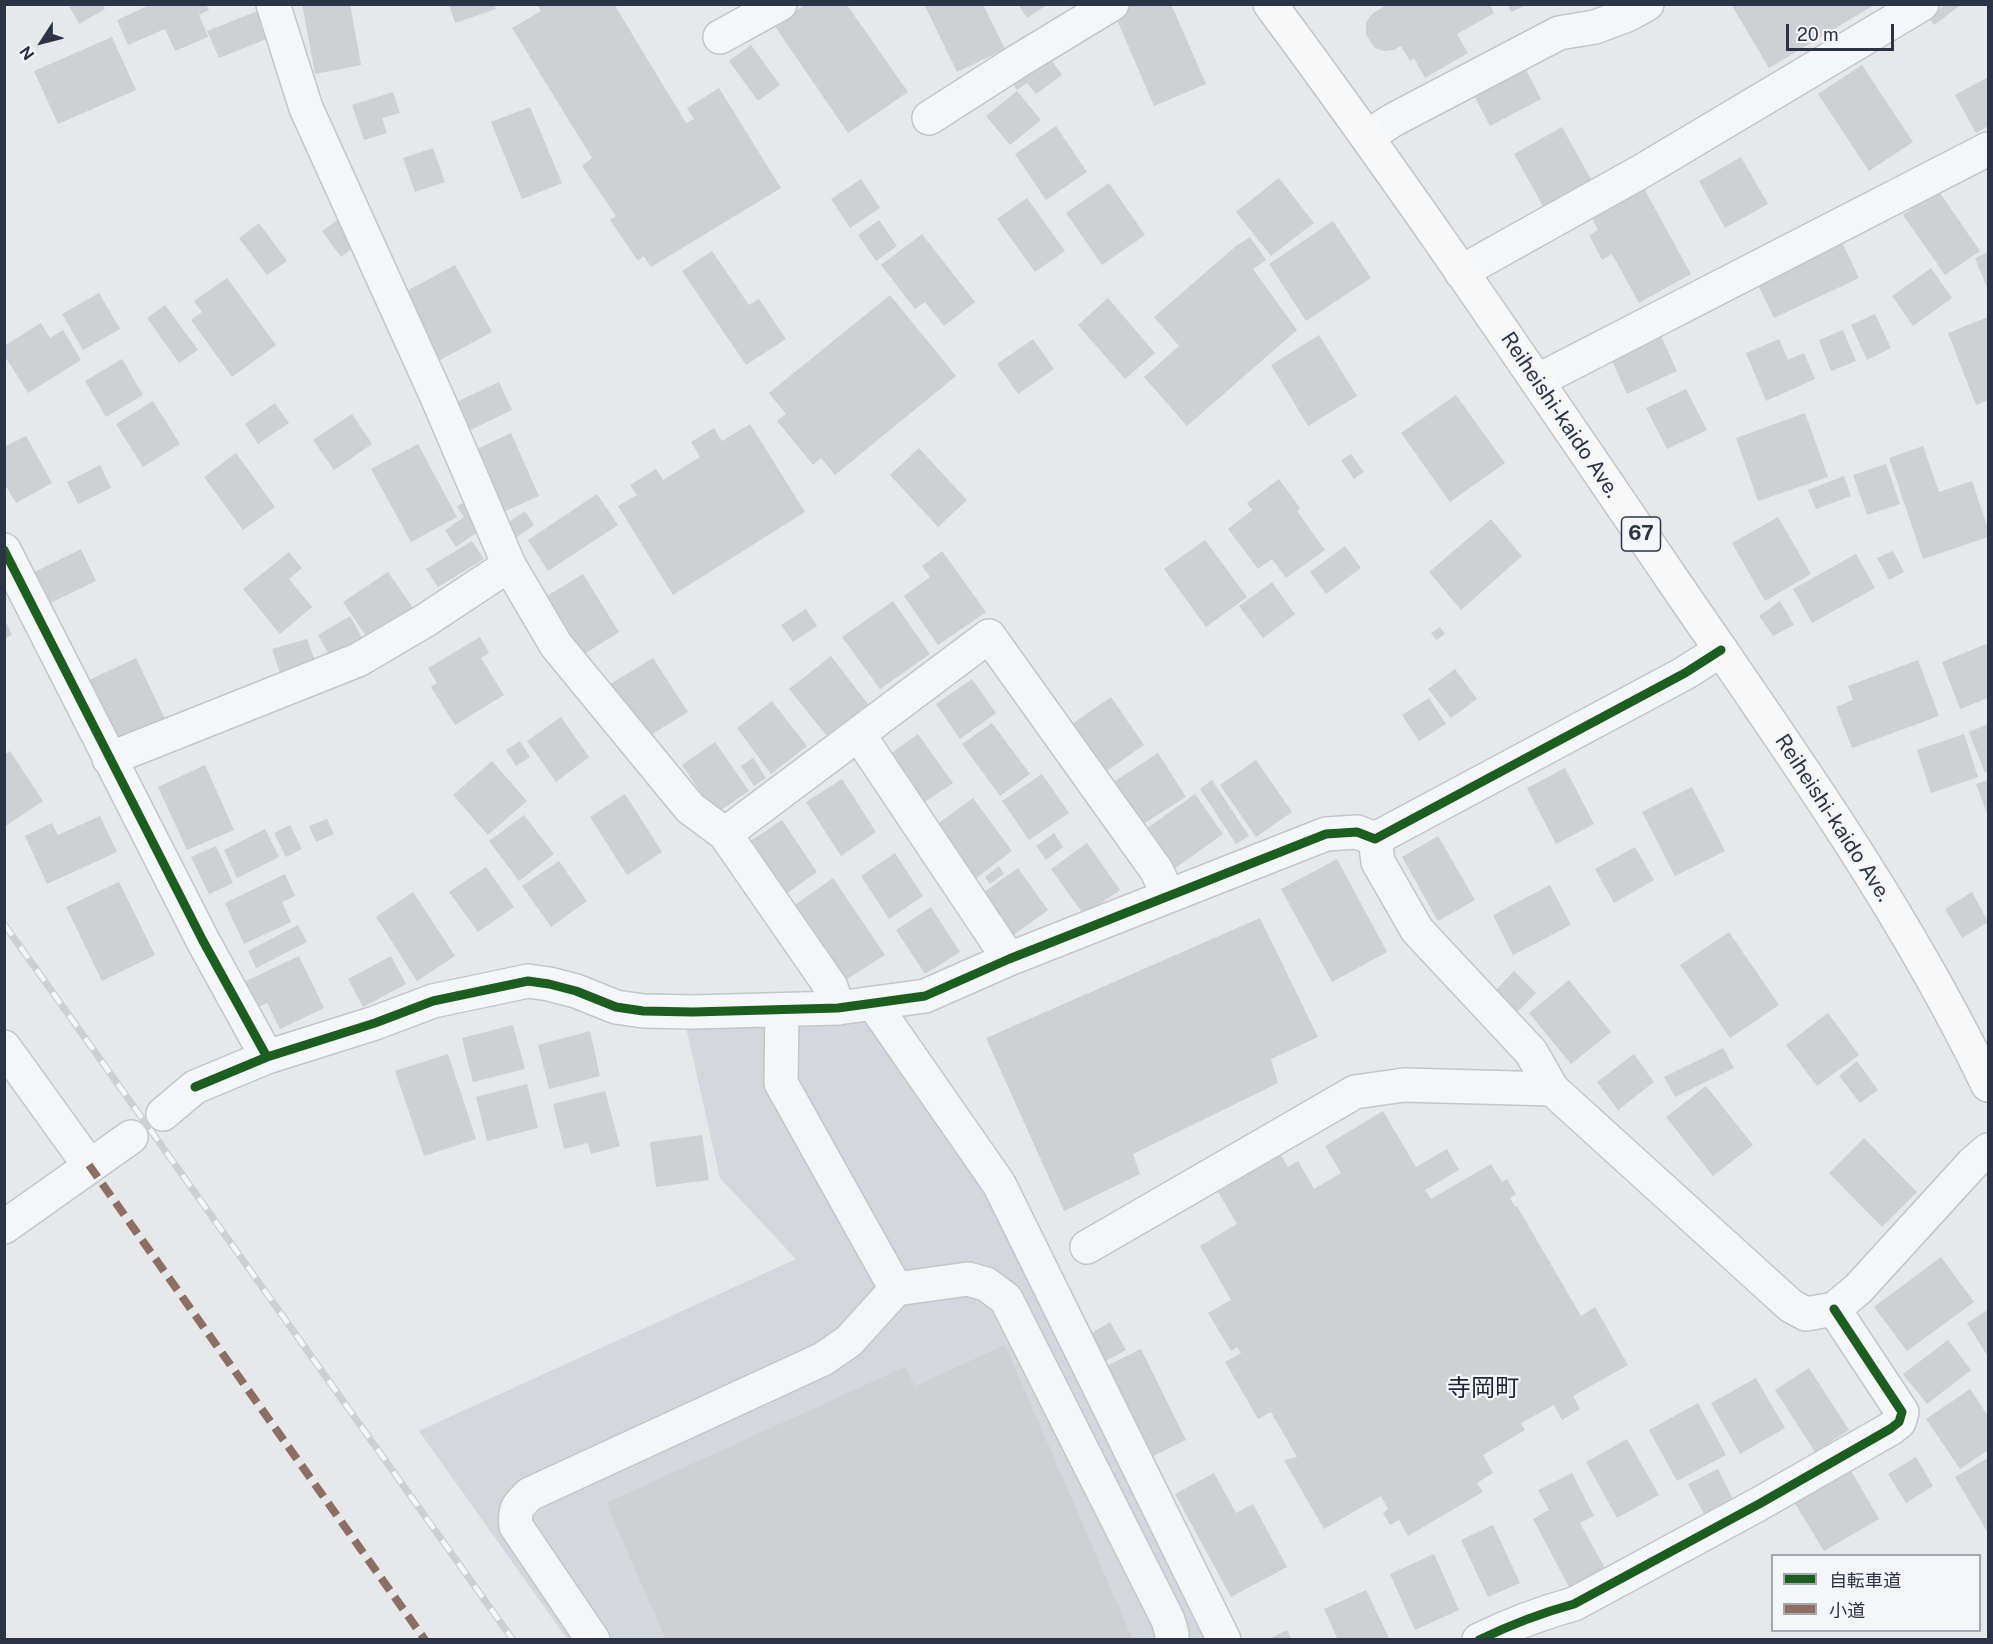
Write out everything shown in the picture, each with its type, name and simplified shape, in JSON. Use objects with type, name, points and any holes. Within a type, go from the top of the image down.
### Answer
[{"type":"main road","name":"Reiheishi-kaido Ave.","points":[[1270,4],[1367,137],[1537,381],[1828,808],[1895,914],[1988,1082]]},
{"type":"street","points":[[273,4],[306,108],[437,397],[509,565],[556,645],[690,808],[725,834],[831,987],[838,1008]]},
{"type":"street","points":[[720,37],[780,4]]},
{"type":"street","points":[[929,118],[1112,4]]},
{"type":"street","points":[[1367,137],[1393,120],[1560,33],[1595,27],[1627,15],[1647,4]]},
{"type":"street","points":[[1461,272],[1642,171],[1922,4]]},
{"type":"street","points":[[1537,381],[1989,149]]},
{"type":"street","points":[[4,550],[202,941],[267,1057]]},
{"type":"street","points":[[109,759],[358,660],[426,620],[509,565]]},
{"type":"street","points":[[725,834],[989,636],[1157,871],[1168,896]]},
{"type":"street","points":[[164,1114],[195,1087],[267,1057],[375,1023],[433,1001],[528,981],[567,989],[616,1006],[643,1011],[782,1011],[838,1008],[925,996],[1009,959],[1326,834],[1357,832],[1375,839],[1685,673],[1721,650]]},
{"type":"street","points":[[859,735],[1009,959]]},
{"type":"street","points":[[1375,839],[1377,862],[1418,930],[1531,1052],[1552,1089],[1791,1306],[1806,1314],[1834,1309],[1858,1289],[1973,1162],[1989,1150]]},
{"type":"street","points":[[873,1003],[999,1184],[1224,1640]]},
{"type":"street","points":[[782,1011],[781,1083],[896,1289]]},
{"type":"street","points":[[4,1047],[89,1165]]},
{"type":"street","points":[[1088,1247],[1355,1092],[1404,1085],[1552,1089]]},
{"type":"street","points":[[4,1227],[130,1137]]},
{"type":"street","points":[[593,1640],[516,1526],[515,1517],[518,1505],[530,1494],[823,1359],[849,1341],[896,1289],[968,1279],[986,1284],[1006,1299],[1168,1620],[1172,1640]]},
{"type":"street","points":[[1479,1640],[1522,1620],[1574,1604],[1759,1504],[1899,1422],[1902,1412],[1834,1309]]},
{"type":"shaded area","points":[[868,1019],[988,1189],[1209,1639],[567,1639],[419,1431],[796,1259],[720,1178],[686,1027]]},
{"type":"building","points":[[68,4],[102,4],[105,9],[79,24]]},
{"type":"building","points":[[152,4],[206,4],[209,10],[199,15],[208,37],[175,51],[165,29],[128,45],[117,20]]},
{"type":"building","points":[[302,4],[350,4],[361,65],[315,74]]},
{"type":"building","points":[[449,4],[494,4],[496,9],[455,23]]},
{"type":"building","points":[[537,4],[614,4],[686,123],[694,119],[687,108],[719,88],[781,188],[651,267],[644,256],[638,261],[610,220],[616,216],[582,166],[592,158],[512,28],[541,11]]},
{"type":"building","points":[[924,4],[983,4],[1005,49],[957,72]]},
{"type":"building","points":[[1018,4],[1048,4],[1027,18]]},
{"type":"building","points":[[1135,4],[1171,4],[1206,84],[1154,106],[1114,13]]},
{"type":"building","points":[[1388,4],[1490,4],[1494,13],[1457,34],[1468,53],[1425,78],[1414,58],[1410,61],[1401,46],[1394,50],[1384,51],[1375,48],[1366,35],[1366,22],[1373,13]]},
{"type":"building","points":[[1731,4],[1876,4],[1769,68]]},
{"type":"building","points":[[1946,4],[1962,4],[1934,25],[1929,17]]},
{"type":"building","points":[[805,5],[847,5],[908,92],[848,133],[774,25]]},
{"type":"building","points":[[1508,5],[1527,5],[1511,12]]},
{"type":"building","points":[[263,9],[274,36],[219,58],[207,31]]},
{"type":"building","points":[[112,37],[136,90],[58,124],[34,71]]},
{"type":"building","points":[[751,45],[780,85],[758,101],[729,61]]},
{"type":"building","points":[[1045,51],[1062,75],[1036,94],[1027,83],[1017,90],[1008,77]]},
{"type":"building","points":[[1522,62],[1541,99],[1490,126],[1470,88]]},
{"type":"building","points":[[1862,65],[1913,142],[1869,171],[1818,94]]},
{"type":"building","points":[[1988,77],[1988,126],[1976,133],[1955,95]]},
{"type":"building","points":[[1017,91],[1041,120],[1010,145],[986,116]]},
{"type":"building","points":[[393,92],[400,113],[382,118],[387,133],[364,140],[352,105]]},
{"type":"building","points":[[530,107],[562,183],[522,199],[491,122]]},
{"type":"building","points":[[1056,126],[1087,172],[1046,200],[1015,154]]},
{"type":"building","points":[[1562,127],[1592,181],[1544,208],[1514,154]]},
{"type":"building","points":[[433,148],[445,182],[415,192],[403,158]]},
{"type":"building","points":[[1741,157],[1768,204],[1725,228],[1699,181]]},
{"type":"building","points":[[1279,178],[1314,223],[1271,256],[1236,212]]},
{"type":"building","points":[[861,179],[880,208],[850,228],[831,199]]},
{"type":"building","points":[[1109,183],[1145,235],[1102,265],[1066,213]]},
{"type":"building","points":[[1642,185],[1691,274],[1639,303],[1612,254],[1602,260],[1589,235],[1598,230],[1590,214]]},
{"type":"building","points":[[1938,190],[1980,251],[1945,275],[1903,215]]},
{"type":"building","points":[[1027,198],[1065,251],[1035,272],[997,219]]},
{"type":"building","points":[[339,219],[357,245],[341,257],[322,231]]},
{"type":"building","points":[[879,220],[897,246],[876,261],[858,235]]},
{"type":"building","points":[[1333,221],[1371,278],[1306,321],[1269,264]]},
{"type":"building","points":[[259,223],[287,261],[267,275],[239,238]]},
{"type":"building","points":[[922,234],[975,302],[944,326],[925,302],[915,309],[881,265]]},
{"type":"building","points":[[1250,237],[1266,260],[1253,269],[1297,330],[1187,426],[1144,377],[1179,346],[1154,317],[1236,246]]},
{"type":"building","points":[[1841,240],[1859,278],[1774,318],[1756,281]]},
{"type":"building","points":[[712,251],[749,305],[759,299],[786,339],[746,365],[682,271]]},
{"type":"building","points":[[1988,252],[1988,290],[1975,258]]},
{"type":"building","points":[[455,265],[492,332],[440,360],[403,293]]},
{"type":"building","points":[[1931,268],[1952,298],[1913,326],[1892,296]]},
{"type":"building","points":[[227,278],[276,345],[232,377],[191,320],[202,312],[194,301]]},
{"type":"building","points":[[99,293],[120,329],[83,350],[62,314]]},
{"type":"building","points":[[890,295],[956,376],[835,475],[821,458],[813,465],[777,421],[786,414],[769,393]]},
{"type":"building","points":[[1108,298],[1155,353],[1125,379],[1078,325]]},
{"type":"building","points":[[165,305],[198,350],[179,363],[147,318]]},
{"type":"building","points":[[1875,314],[1891,348],[1867,360],[1851,325]]},
{"type":"building","points":[[1988,317],[1988,400],[1976,405],[1948,333]]},
{"type":"building","points":[[41,323],[50,338],[63,330],[81,360],[28,393],[4,355],[4,346]]},
{"type":"building","points":[[1843,330],[1856,361],[1831,371],[1819,340]]},
{"type":"building","points":[[1319,335],[1357,396],[1308,426],[1271,365]]},
{"type":"building","points":[[1661,336],[1677,371],[1627,394],[1611,359]]},
{"type":"building","points":[[1033,339],[1054,369],[1018,394],[997,364]]},
{"type":"building","points":[[1779,339],[1788,360],[1804,353],[1815,379],[1766,401],[1746,353]]},
{"type":"building","points":[[122,359],[143,395],[106,417],[85,381]]},
{"type":"building","points":[[499,382],[512,410],[464,433],[450,405]]},
{"type":"building","points":[[1686,389],[1707,430],[1667,449],[1646,408]]},
{"type":"building","points":[[1456,395],[1505,463],[1450,502],[1401,433]]},
{"type":"building","points":[[153,401],[180,444],[143,467],[116,424]]},
{"type":"building","points":[[275,403],[289,423],[258,444],[245,424]]},
{"type":"building","points":[[1805,413],[1828,477],[1758,501],[1736,438]]},
{"type":"building","points":[[352,414],[372,444],[334,470],[313,440]]},
{"type":"building","points":[[750,424],[805,512],[673,595],[618,506],[637,495],[630,485],[656,469],[663,480],[700,457],[691,442],[714,428],[722,441]]},
{"type":"building","points":[[511,433],[539,496],[501,513],[473,451]]},
{"type":"building","points":[[26,436],[52,483],[16,503],[4,483],[4,447]]},
{"type":"building","points":[[418,444],[457,517],[411,542],[371,469]]},
{"type":"building","points":[[1923,446],[1939,492],[1972,481],[1988,529],[1988,537],[1923,559],[1889,458]]},
{"type":"building","points":[[919,448],[967,500],[938,527],[890,475]]},
{"type":"building","points":[[236,453],[275,507],[243,530],[204,477]]},
{"type":"building","points":[[1351,454],[1364,472],[1354,479],[1341,460]]},
{"type":"building","points":[[1886,464],[1900,504],[1867,515],[1853,475]]},
{"type":"building","points":[[100,465],[111,488],[78,504],[67,482]]},
{"type":"building","points":[[1844,476],[1851,496],[1816,509],[1808,490]]},
{"type":"building","points":[[1279,479],[1300,508],[1297,511],[1325,550],[1286,578],[1272,559],[1258,569],[1228,529],[1252,510],[1247,503]]},
{"type":"building","points":[[597,494],[618,525],[548,571],[528,540]]},
{"type":"building","points":[[469,498],[487,525],[456,547],[445,530],[464,517],[457,507]]},
{"type":"building","points":[[525,511],[534,525],[510,542],[500,528]]},
{"type":"building","points":[[1778,517],[1811,574],[1765,601],[1732,543]]},
{"type":"building","points":[[1491,519],[1522,556],[1461,610],[1429,572]]},
{"type":"building","points":[[1205,540],[1247,597],[1206,627],[1164,569]]},
{"type":"building","points":[[472,541],[484,559],[438,587],[426,569]]},
{"type":"building","points":[[1345,546],[1361,568],[1326,594],[1310,572]]},
{"type":"building","points":[[81,549],[96,581],[40,608],[24,577]]},
{"type":"building","points":[[942,551],[986,612],[938,645],[904,596],[930,577],[922,566]]},
{"type":"building","points":[[1893,551],[1904,572],[1889,580],[1877,558]]},
{"type":"building","points":[[289,552],[302,568],[289,579],[312,607],[280,634],[243,589]]},
{"type":"building","points":[[1856,554],[1875,588],[1812,623],[1793,589]]},
{"type":"building","points":[[388,572],[413,608],[368,639],[343,602]]},
{"type":"building","points":[[583,574],[619,632],[578,658],[542,599]]},
{"type":"building","points":[[1272,582],[1295,614],[1263,638],[1239,606]]},
{"type":"building","points":[[893,601],[930,654],[880,689],[842,637]]},
{"type":"building","points":[[1780,601],[1794,625],[1773,636],[1759,616]]},
{"type":"building","points":[[806,609],[817,626],[793,642],[781,625]]},
{"type":"building","points":[[350,616],[362,638],[330,656],[318,635]]},
{"type":"building","points":[[4,618],[12,635],[4,639]]},
{"type":"building","points":[[1440,627],[1445,634],[1436,640],[1431,633]]},
{"type":"building","points":[[480,637],[489,653],[481,658],[504,695],[455,725],[431,687],[437,683],[428,668]]},
{"type":"building","points":[[307,639],[315,661],[280,673],[272,649]]},
{"type":"building","points":[[1986,644],[1988,698],[1960,709],[1942,662]]},
{"type":"building","points":[[831,656],[868,704],[827,736],[789,689]]},
{"type":"building","points":[[136,658],[165,719],[113,743],[85,682]]},
{"type":"building","points":[[653,658],[688,712],[641,741],[607,686]]},
{"type":"building","points":[[1918,660],[1939,716],[1852,748],[1836,707],[1853,700],[1848,686]]},
{"type":"building","points":[[1455,669],[1477,699],[1451,718],[1428,689]]},
{"type":"building","points":[[972,679],[996,713],[960,739],[936,704]]},
{"type":"building","points":[[1111,697],[1144,745],[1105,772],[1072,724]]},
{"type":"building","points":[[1429,698],[1446,724],[1419,741],[1402,715]]},
{"type":"building","points":[[772,701],[807,746],[771,774],[737,728]]},
{"type":"building","points":[[561,717],[589,757],[556,782],[527,741]]},
{"type":"building","points":[[992,723],[1030,774],[1000,796],[962,744]]},
{"type":"building","points":[[1988,724],[1988,771],[1985,773],[1969,732]]},
{"type":"building","points":[[918,734],[953,783],[916,808],[882,760]]},
{"type":"building","points":[[1964,734],[1978,777],[1931,793],[1917,750]]},
{"type":"building","points":[[520,741],[530,757],[516,766],[506,750]]},
{"type":"building","points":[[715,742],[749,791],[715,814],[682,765]]},
{"type":"building","points":[[10,751],[43,801],[4,827],[4,755]]},
{"type":"building","points":[[1158,753],[1186,797],[1143,824],[1115,781]]},
{"type":"building","points":[[753,758],[766,778],[754,786],[741,766]]},
{"type":"building","points":[[1256,760],[1292,812],[1256,837],[1220,785]]},
{"type":"building","points":[[492,761],[527,801],[488,835],[453,795]]},
{"type":"building","points":[[205,765],[234,830],[187,850],[158,787]]},
{"type":"building","points":[[1565,768],[1594,824],[1556,844],[1527,788]]},
{"type":"building","points":[[1042,774],[1069,813],[1029,840],[1002,801]]},
{"type":"building","points":[[842,779],[876,832],[841,856],[806,802]]},
{"type":"building","points":[[1212,780],[1249,836],[1236,844],[1200,789]]},
{"type":"building","points":[[1988,780],[1988,816],[1976,784]]},
{"type":"building","points":[[1692,787],[1725,851],[1675,876],[1642,812]]},
{"type":"building","points":[[625,794],[662,852],[627,875],[590,817]]},
{"type":"building","points":[[1195,794],[1223,834],[1174,869],[1146,829]]},
{"type":"building","points":[[973,798],[1012,851],[972,881],[932,828]]},
{"type":"building","points":[[524,815],[554,854],[519,881],[489,841]]},
{"type":"building","points":[[100,816],[117,852],[47,884],[25,836],[52,823],[58,835]]},
{"type":"building","points":[[327,819],[334,834],[316,842],[309,826]]},
{"type":"building","points":[[782,820],[817,872],[779,899],[743,846]]},
{"type":"building","points":[[290,825],[302,849],[286,857],[274,833]]},
{"type":"building","points":[[265,829],[279,857],[237,878],[224,850]]},
{"type":"building","points":[[1054,833],[1063,847],[1046,860],[1036,846]]},
{"type":"building","points":[[1438,836],[1475,900],[1438,921],[1402,857]]},
{"type":"building","points":[[1087,843],[1120,890],[1084,915],[1051,869]]},
{"type":"building","points":[[216,846],[233,883],[209,894],[191,857]]},
{"type":"building","points":[[1635,847],[1654,880],[1614,903],[1595,869]]},
{"type":"building","points":[[895,853],[923,896],[889,919],[861,876]]},
{"type":"building","points":[[1337,859],[1387,952],[1332,982],[1281,889]]},
{"type":"building","points":[[559,861],[587,901],[551,927],[522,886]]},
{"type":"building","points":[[999,866],[1004,874],[990,884],[985,877]]},
{"type":"building","points":[[486,867],[514,907],[478,932],[449,892]]},
{"type":"building","points":[[1018,868],[1048,910],[1012,936],[981,894]]},
{"type":"building","points":[[285,874],[295,896],[282,902],[291,922],[244,944],[225,903]]},
{"type":"building","points":[[833,878],[885,955],[844,981],[792,907]]},
{"type":"building","points":[[119,882],[155,955],[102,981],[66,907]]},
{"type":"building","points":[[1550,885],[1571,925],[1513,955],[1493,915]]},
{"type":"building","points":[[413,892],[455,956],[417,981],[376,917]]},
{"type":"building","points":[[1972,892],[1988,922],[1962,938],[1945,909]]},
{"type":"building","points":[[931,907],[960,952],[925,974],[896,930]]},
{"type":"building","points":[[1260,918],[1318,1037],[1271,1059],[1278,1083],[1133,1154],[1140,1174],[1064,1211],[986,1038]]},
{"type":"building","points":[[298,925],[307,942],[256,968],[248,951]]},
{"type":"building","points":[[1729,932],[1779,1005],[1730,1038],[1680,965]]},
{"type":"building","points":[[299,956],[324,1008],[280,1029],[267,1003],[256,1008],[244,982]]},
{"type":"building","points":[[391,956],[406,984],[363,1007],[348,979]]},
{"type":"building","points":[[1514,971],[1536,993],[1517,1012],[1495,991]]},
{"type":"building","points":[[1569,980],[1611,1032],[1571,1064],[1529,1013]]},
{"type":"building","points":[[1828,1013],[1859,1055],[1817,1086],[1786,1045]]},
{"type":"building","points":[[513,1025],[525,1069],[473,1082],[462,1038]]},
{"type":"building","points":[[590,1031],[600,1076],[549,1089],[538,1045]]},
{"type":"building","points":[[1723,1048],[1734,1068],[1675,1097],[1664,1077]]},
{"type":"building","points":[[448,1054],[476,1139],[424,1156],[395,1071]]},
{"type":"building","points":[[1634,1054],[1654,1082],[1618,1110],[1597,1082]]},
{"type":"building","points":[[1857,1061],[1878,1090],[1860,1103],[1839,1076]]},
{"type":"building","points":[[527,1084],[538,1128],[487,1141],[476,1097]]},
{"type":"building","points":[[1706,1086],[1753,1145],[1713,1176],[1666,1117]]},
{"type":"building","points":[[605,1091],[620,1146],[591,1154],[588,1143],[564,1149],[553,1104]]},
{"type":"building","points":[[1383,1111],[1416,1167],[1447,1149],[1459,1170],[1425,1190],[1431,1199],[1491,1164],[1502,1182],[1507,1179],[1516,1194],[1510,1198],[1515,1207],[1517,1206],[1581,1316],[1595,1307],[1628,1365],[1573,1396],[1580,1409],[1562,1420],[1554,1405],[1521,1423],[1525,1430],[1483,1455],[1493,1473],[1477,1483],[1483,1492],[1408,1536],[1399,1520],[1390,1525],[1383,1513],[1388,1509],[1381,1496],[1324,1529],[1284,1460],[1297,1457],[1271,1412],[1258,1419],[1225,1362],[1241,1353],[1237,1347],[1231,1351],[1208,1313],[1231,1300],[1200,1246],[1237,1224],[1218,1192],[1281,1155],[1288,1167],[1298,1161],[1314,1189],[1341,1173],[1325,1146]]},
{"type":"building","points":[[702,1135],[709,1180],[656,1187],[650,1142]]},
{"type":"building","points":[[1864,1138],[1917,1192],[1882,1227],[1829,1173]]},
{"type":"building","points":[[1941,1257],[1974,1302],[1907,1351],[1874,1307]]},
{"type":"building","points":[[1988,1310],[1988,1357],[1967,1323]]},
{"type":"building","points":[[1110,1322],[1126,1350],[1106,1361],[1090,1334]]},
{"type":"building","points":[[1948,1340],[1971,1370],[1927,1404],[1903,1374]]},
{"type":"building","points":[[1005,1345],[1133,1640],[666,1640],[606,1503],[905,1367],[915,1386]]},
{"type":"building","points":[[1141,1349],[1186,1440],[1149,1458],[1104,1367]]},
{"type":"building","points":[[1809,1368],[1849,1430],[1815,1452],[1775,1390]]},
{"type":"building","points":[[1756,1378],[1785,1428],[1740,1454],[1711,1403]]},
{"type":"building","points":[[1970,1389],[1988,1416],[1988,1450],[1960,1469],[1926,1419]]},
{"type":"building","points":[[1698,1403],[1726,1455],[1677,1481],[1649,1430]]},
{"type":"building","points":[[1627,1439],[1659,1495],[1617,1518],[1586,1462]]},
{"type":"building","points":[[1916,1457],[1933,1486],[1906,1503],[1888,1474]]},
{"type":"building","points":[[1988,1458],[1988,1533],[1955,1477]]},
{"type":"building","points":[[1718,1469],[1734,1501],[1705,1516],[1688,1484]]},
{"type":"building","points":[[1850,1469],[1879,1519],[1824,1551],[1794,1502]]},
{"type":"building","points":[[1214,1473],[1236,1513],[1253,1504],[1287,1567],[1231,1597],[1175,1494]]},
{"type":"building","points":[[1572,1473],[1594,1516],[1580,1523],[1606,1570],[1570,1589],[1533,1519],[1549,1510],[1538,1490]]},
{"type":"building","points":[[1493,1525],[1520,1583],[1488,1597],[1461,1540]]},
{"type":"building","points":[[1434,1554],[1459,1610],[1415,1630],[1390,1574]]},
{"type":"building","points":[[1366,1590],[1390,1640],[1338,1640],[1324,1609]]},
{"type":"building","points":[[1287,1630],[1292,1640],[1267,1640]]},
{"type":"railway","points":[[4,924],[513,1640]]},
{"type":"marked path","points":[[89,1165],[425,1640]]},
{"type":"cycle path","points":[[4,550],[203,941],[267,1057]]},
{"type":"cycle path","points":[[195,1087],[267,1057],[375,1023],[433,1001],[528,981],[576,991],[616,1007],[643,1011],[838,1008],[925,996],[1009,959],[1326,834],[1357,832],[1375,839],[1685,673],[1721,650]]},
{"type":"cycle path","points":[[1479,1640],[1502,1629],[1574,1604],[1759,1504],[1899,1422],[1902,1412],[1834,1309]]},
{"type":"district","name":"寺岡町","points":[[1483,1389]]}]
